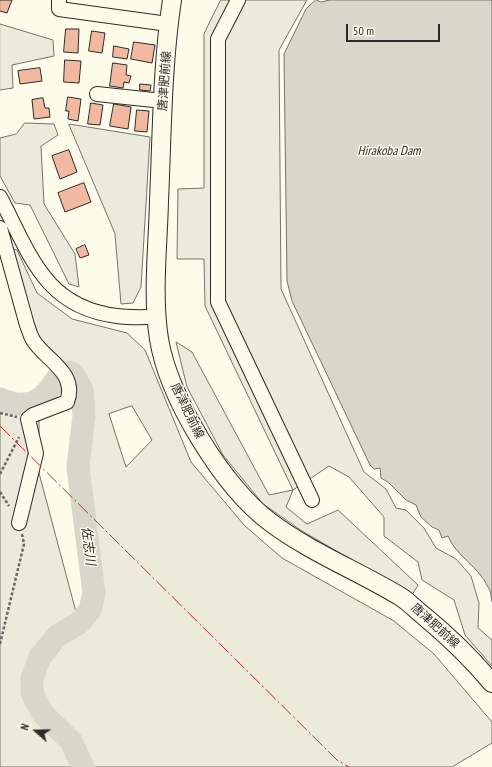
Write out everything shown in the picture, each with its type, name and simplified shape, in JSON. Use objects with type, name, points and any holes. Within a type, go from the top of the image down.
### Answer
[{"type":"main road","name":"唐津肥前線","points":[[172,0],[168,24],[163,101],[156,278],[159,339],[164,362],[179,397],[197,433],[220,469],[246,500],[276,526],[403,599],[440,630],[479,667],[492,683]]},
{"type":"street","points":[[60,0],[59,9],[168,24]]},
{"type":"street","points":[[238,0],[218,39],[218,302],[312,500]]},
{"type":"street","points":[[97,94],[163,101]]},
{"type":"street","points":[[0,197],[40,272],[57,292],[72,303],[93,311],[118,316],[157,317]]},
{"type":"street","points":[[0,228],[33,340],[59,366],[68,382],[70,396],[67,402],[33,415],[28,419],[36,454],[19,522]]},
{"type":"path","points":[[0,474],[28,419]]},
{"type":"path","points":[[0,492],[19,522],[24,544],[0,644]]},
{"type":"shaded area","points":[[221,0],[307,0],[279,50],[281,289],[364,472],[386,489],[396,508],[406,510],[424,528],[436,548],[456,559],[471,576],[479,603],[478,628],[492,640],[492,666],[465,635],[454,600],[422,580],[418,562],[384,536],[384,517],[349,477],[329,466],[293,490],[205,306],[204,259],[177,259],[178,189],[204,188],[204,34]]},
{"type":"shaded area","points":[[0,24],[53,40],[54,56],[12,65],[13,88],[0,90]]},
{"type":"shaded area","points":[[25,123],[54,124],[58,135],[41,146],[44,204],[75,254],[79,287],[69,284],[30,205],[15,203],[0,176],[0,138],[16,134]]},
{"type":"shaded area","points":[[69,124],[150,137],[141,287],[133,303],[121,304],[115,234]]},
{"type":"shaded area","points":[[5,247],[17,250],[37,293],[72,319],[127,333],[145,350],[191,462],[244,525],[282,558],[394,621],[434,654],[492,722],[492,743],[452,767],[0,767],[0,404],[24,408],[39,421],[39,473],[76,612],[83,620],[97,613],[83,469],[90,404],[76,374],[38,338]],"holes":[[[132,406],[152,440],[126,467],[109,414]]]},
{"type":"shaded area","points":[[176,342],[192,352],[269,495],[293,490],[286,507],[307,524],[338,510],[418,585],[412,595],[302,531],[263,504],[223,455],[187,387]]},
{"type":"water","name":"Hirakoba Dam","points":[[316,0],[321,2],[330,0],[492,0],[492,602],[490,590],[484,580],[451,543],[448,536],[442,538],[439,530],[432,527],[421,517],[416,505],[406,500],[389,483],[381,478],[380,468],[374,469],[370,465],[292,301],[287,281],[284,54],[306,9]]},
{"type":"building","points":[[0,0],[12,0],[7,13],[0,11]]},
{"type":"building","points":[[66,29],[79,29],[78,53],[64,52]]},
{"type":"building","points":[[92,31],[105,33],[102,53],[89,51]]},
{"type":"building","points":[[134,42],[155,45],[152,63],[131,59]]},
{"type":"building","points":[[114,46],[129,49],[127,59],[113,57]]},
{"type":"building","points":[[65,60],[81,61],[79,83],[64,82]]},
{"type":"building","points":[[113,63],[127,65],[126,75],[131,76],[129,83],[124,82],[123,88],[110,86]]},
{"type":"building","points":[[40,68],[42,81],[20,84],[18,71]]},
{"type":"building","points":[[140,84],[151,85],[150,91],[140,90]]},
{"type":"building","points":[[68,97],[81,99],[78,121],[68,119],[69,111],[66,111]]},
{"type":"building","points":[[43,98],[45,108],[49,108],[50,117],[34,119],[32,100]]},
{"type":"building","points":[[91,103],[103,105],[100,125],[88,124]]},
{"type":"building","points":[[114,104],[131,107],[128,129],[110,126]]},
{"type":"building","points":[[137,110],[149,111],[147,132],[135,131]]},
{"type":"building","points":[[69,150],[77,172],[60,179],[52,156]]},
{"type":"building","points":[[84,183],[91,202],[65,212],[58,193]]},
{"type":"building","points":[[85,245],[89,255],[80,258],[76,249]]},
{"type":"waterway","name":"佐志川","points":[[0,399],[6,402],[19,404],[32,403],[43,396],[58,378],[67,372],[73,374],[82,390],[84,416],[78,467],[94,593],[90,610],[79,623],[57,636],[40,657],[32,678],[32,693],[43,714],[71,741],[83,767]]},
{"type":"power","points":[[0,426],[337,760],[349,767]]}]
